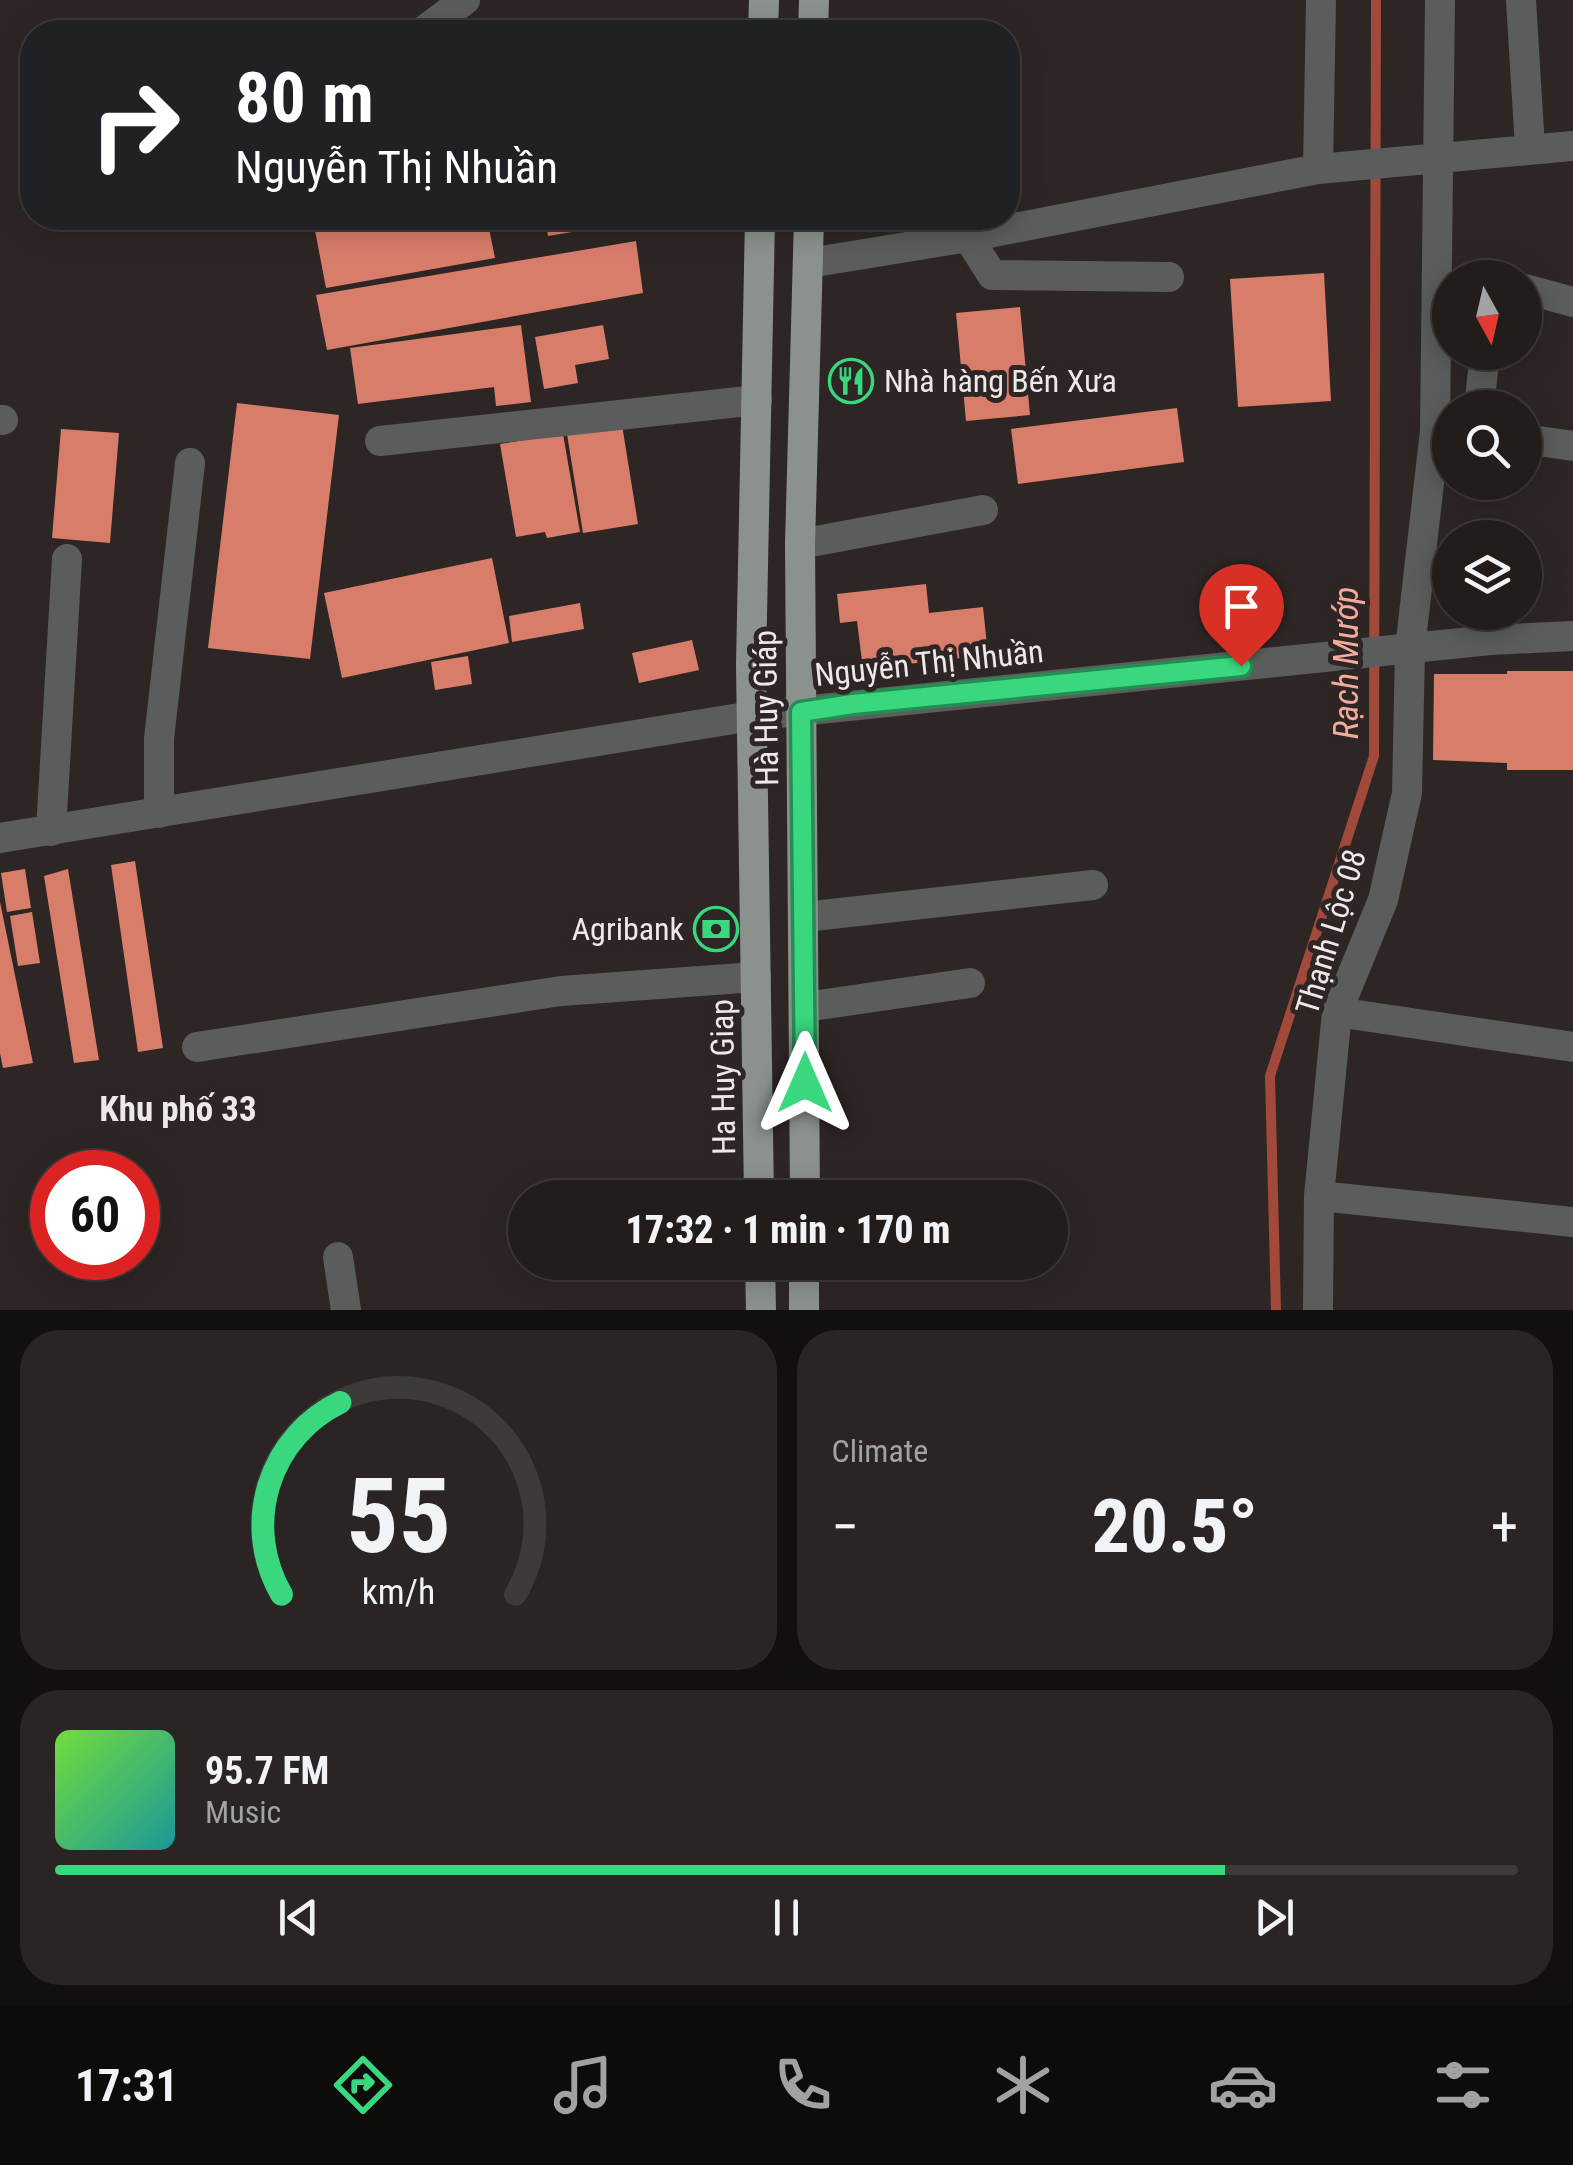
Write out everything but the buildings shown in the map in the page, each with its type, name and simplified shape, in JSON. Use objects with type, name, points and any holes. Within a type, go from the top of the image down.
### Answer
[{"type":"main road","name":"Hà Huy Giáp","points":[[752,716],[760,230]]},
{"type":"main road","name":"Hà Huy Giáp","points":[[804,1180],[800,544],[809,230]]},
{"type":"main road","name":"Ha Huy Giap","points":[[752,716],[759,1180]]},
{"type":"main road","points":[[760,1280],[760,1310]]},
{"type":"main road","points":[[804,1280],[804,1310]]},
{"type":"street","points":[[438,20],[465,0]]},
{"type":"street","points":[[1318,169],[1321,0]]},
{"type":"street","name":"Thạnh Lộc 08","points":[[1440,0],[1441,390]]},
{"type":"street","points":[[1520,0],[1530,148]]},
{"type":"street","points":[[1020,227],[1318,169],[1573,146]]},
{"type":"street","points":[[808,263],[1004,230]]},
{"type":"street","points":[[968,237],[992,276],[1170,277]]},
{"type":"street","points":[[1542,294],[1573,302]]},
{"type":"street","points":[[380,442],[757,400]]},
{"type":"street","points":[[1542,441],[1573,446]]},
{"type":"street","points":[[159,813],[159,739],[190,463]]},
{"type":"street","name":"Thạnh Lộc 08","points":[[1318,1310],[1318,1196],[1337,1012],[1383,900],[1408,793],[1410,649],[1432,499]]},
{"type":"street","points":[[800,544],[984,510]]},
{"type":"street","points":[[51,831],[66,559]]},
{"type":"street","name":"Nguyễn Thị Nhuần","points":[[0,838],[752,716],[1573,636]]},
{"type":"street","points":[[804,917],[1093,885]]},
{"type":"street","points":[[197,1047],[561,990],[756,977]]},
{"type":"street","points":[[805,1007],[970,982]]},
{"type":"street","points":[[1337,1012],[1573,1047]]},
{"type":"street","points":[[1318,1196],[1573,1222]]},
{"type":"street","points":[[338,1257],[346,1310]]},
{"type":"waterway","name":"Rạch Mướp","points":[[1276,1310],[1270,1076],[1374,756],[1376,0]]},
{"type":"place","name":"Nhà hàng Bến Xưa","points":[[851,381]]},
{"type":"place","name":"Agribank","points":[[716,929]]},
{"type":"district","name":"Khu phố 33","points":[[178,1109]]},
{"type":"route","points":[[805,1083],[801,712],[1241,666]]}]
